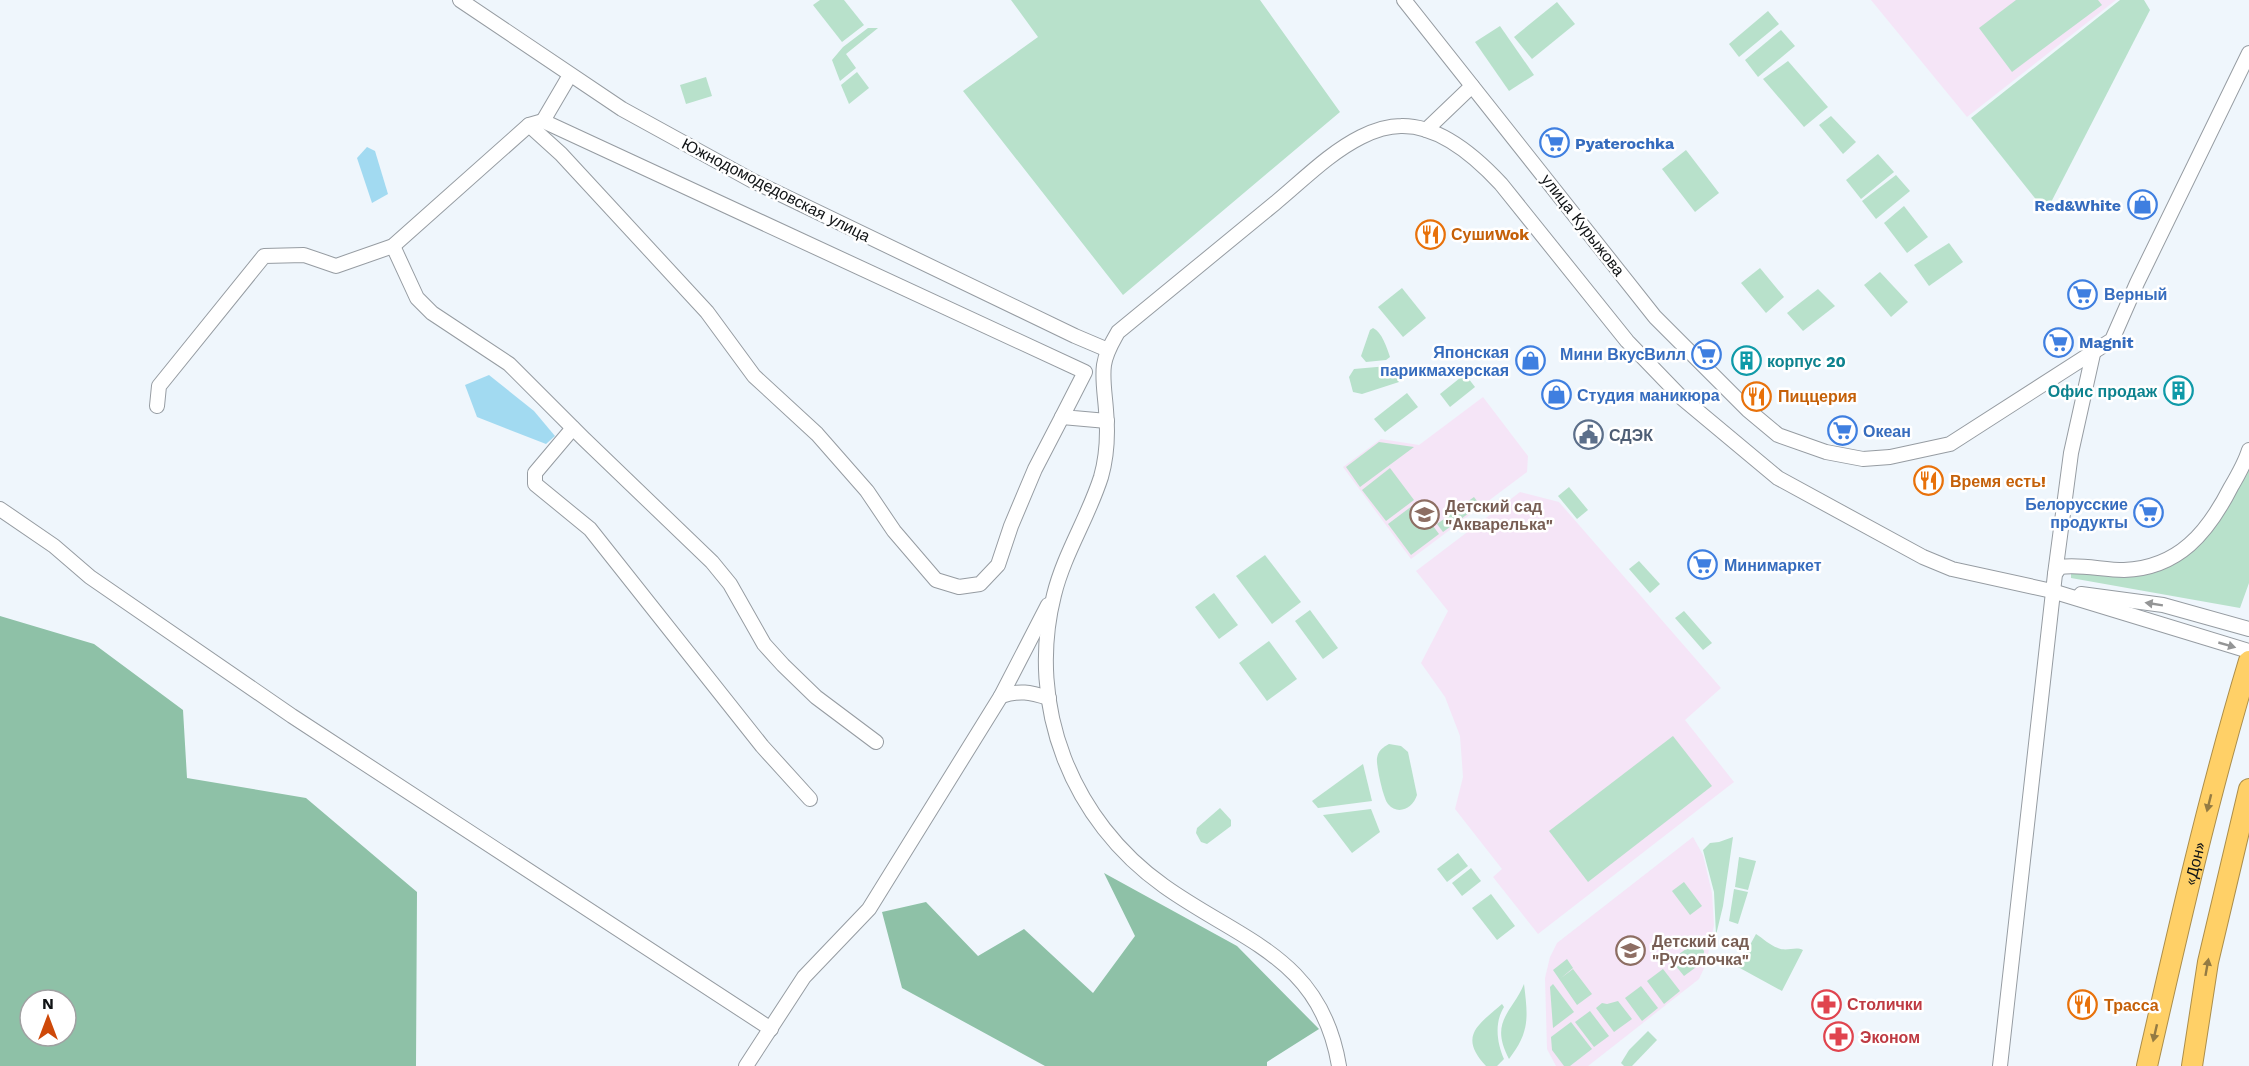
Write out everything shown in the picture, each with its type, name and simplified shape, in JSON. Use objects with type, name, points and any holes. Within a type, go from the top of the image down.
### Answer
[{"type":"highway","name":"«Дон»","points":[[2147,1066],[2199,838],[2223,746],[2249,661]]},
{"type":"highway","points":[[2192,1066],[2208,962],[2249,789]]},
{"type":"street","name":"Южнодомодедовская улица","points":[[460,0],[622,109],[753,181],[1108,350]]},
{"type":"street","name":"улица Курыжова","points":[[1404,0],[1655,317],[1748,410],[1778,435],[1826,452],[1863,459],[1890,457],[1950,444],[2093,354]]},
{"type":"street","points":[[2000,1066],[2052,591],[2072,453],[2093,354],[2112,340],[2137,283],[2249,53]]},
{"type":"street","points":[[543,121],[570,75]]},
{"type":"street","points":[[1426,130],[1472,86]]},
{"type":"street","points":[[157,406],[159,386],[264,256],[304,255],[336,266],[393,246],[529,125],[543,121],[1085,372],[1035,469],[1011,526],[998,565],[980,584],[959,587],[936,580],[894,531],[867,491],[817,434],[753,376],[707,312],[561,154],[529,125]]},
{"type":"street","points":[[746,1066],[804,977],[869,909],[1001,696],[1053,596],[1066,556],[1100,478],[1106,455],[1104,367],[1108,350],[1118,332],[1343,148],[1382,128],[1402,126],[1426,130],[1466,151],[1485,167],[1502,184],[1628,341],[1682,398],[1778,478],[1923,557],[1952,569],[2052,591],[2249,651]]},
{"type":"street","points":[[393,246],[417,298],[432,313],[509,364],[712,562],[730,584],[764,644],[783,665],[816,697],[876,742]]},
{"type":"street","points":[[1062,417],[1107,421]]},
{"type":"street","points":[[573,428],[536,473],[536,484],[590,529],[762,746],[810,799]]},
{"type":"street","points":[[2055,574],[2060,567],[2125,570],[2173,558],[2188,548],[2217,515],[2249,450]]},
{"type":"street","points":[[0,509],[54,546],[90,577],[292,716],[771,1029]]},
{"type":"street","points":[[2052,591],[2099,595],[2163,605],[2249,629]]},
{"type":"street","points":[[1053,596],[1047,659],[1049,698],[1058,742],[1070,776],[1086,805],[1125,854],[1164,886],[1251,938],[1292,969],[1308,989],[1332,1032],[1339,1066]]},
{"type":"street","points":[[1001,696],[1030,692],[1049,698]]},
{"type":"shaded area","points":[[1871,0],[2116,0],[1967,117]]},
{"type":"shaded area","name":"Детский сад \"Акварелька\"","points":[[1483,397],[1528,456],[1527,472],[1411,559],[1343,467],[1381,439],[1419,445]]},
{"type":"shaded area","points":[[1520,492],[1559,502],[1721,688],[1685,720],[1734,782],[1538,934],[1493,877],[1502,869],[1455,809],[1463,777],[1460,736],[1445,697],[1421,663],[1448,611],[1416,571]]},
{"type":"shaded area","name":"Детский сад \"Русалочка\"","points":[[1693,837],[1703,855],[1712,893],[1714,925],[1706,964],[1699,979],[1588,1066],[1556,1066],[1547,1049],[1545,978],[1550,957],[1557,943]]},
{"type":"green space","points":[[820,0],[844,0],[864,25],[842,42],[813,5]]},
{"type":"green space","points":[[1011,0],[1260,0],[1340,112],[1123,295],[963,91],[1038,37]]},
{"type":"green space","points":[[2016,0],[2098,0],[2102,5],[2012,72],[1979,28]]},
{"type":"green space","points":[[2120,0],[2144,0],[2150,10],[2046,212],[1971,118]]},
{"type":"green space","points":[[1557,2],[1575,24],[1532,59],[1514,37]]},
{"type":"green space","points":[[1768,11],[1779,24],[1739,57],[1729,44]]},
{"type":"green space","points":[[1500,26],[1534,75],[1509,91],[1475,42]]},
{"type":"green space","points":[[868,28],[878,28],[846,54],[856,68],[840,81],[832,60],[843,47]]},
{"type":"green space","points":[[1781,30],[1795,46],[1758,77],[1745,60]]},
{"type":"green space","points":[[1788,61],[1828,107],[1804,127],[1763,79]]},
{"type":"green space","points":[[857,72],[869,88],[849,104],[841,85]]},
{"type":"green space","points":[[706,77],[712,96],[686,104],[680,85]]},
{"type":"green space","points":[[1831,116],[1856,142],[1843,154],[1819,125]]},
{"type":"green space","points":[[1686,150],[1719,193],[1695,212],[1662,169]]},
{"type":"green space","points":[[1878,154],[1894,172],[1861,199],[1846,180]]},
{"type":"green space","points":[[1896,175],[1910,191],[1876,219],[1862,201]]},
{"type":"green space","points":[[1904,206],[1928,237],[1907,253],[1884,223]]},
{"type":"green space","points":[[1949,243],[1963,262],[1929,286],[1914,265]]},
{"type":"green space","points":[[1760,268],[1784,297],[1766,313],[1741,283]]},
{"type":"green space","points":[[1880,272],[1908,302],[1891,317],[1864,285]]},
{"type":"green space","points":[[1402,288],[1426,318],[1403,337],[1378,307]]},
{"type":"green space","points":[[1818,289],[1835,306],[1803,331],[1787,313]]},
{"type":"green space","points":[[1373,328],[1382,337],[1390,357],[1386,360],[1366,362],[1361,356],[1370,330]]},
{"type":"green space","points":[[1388,366],[1394,368],[1399,382],[1362,394],[1353,392],[1349,377],[1354,369]]},
{"type":"green space","points":[[1465,374],[1475,387],[1450,407],[1440,394]]},
{"type":"green space","points":[[1407,393],[1418,407],[1385,432],[1374,419]]},
{"type":"green space","points":[[1379,442],[1414,447],[1360,487],[1346,467]]},
{"type":"green space","points":[[2249,446],[2249,583],[2240,608],[2071,578],[2071,571],[2139,576],[2189,550]]},
{"type":"green space","points":[[1390,468],[1414,500],[1386,521],[1362,490]]},
{"type":"green space","points":[[1569,487],[1588,510],[1577,519],[1558,496]]},
{"type":"green space","points":[[1474,497],[1480,505],[1443,532],[1437,524]]},
{"type":"green space","points":[[1416,503],[1439,534],[1411,555],[1388,524]]},
{"type":"green space","points":[[1265,555],[1301,602],[1272,624],[1236,576]]},
{"type":"green space","points":[[1639,561],[1660,584],[1650,593],[1629,569]]},
{"type":"green space","points":[[1214,593],[1238,625],[1219,639],[1195,607]]},
{"type":"green space","points":[[1310,610],[1338,648],[1323,659],[1295,621]]},
{"type":"green space","points":[[1684,611],[1712,643],[1703,650],[1675,618]]},
{"type":"green space","points":[[0,616],[94,644],[183,710],[187,778],[306,798],[417,892],[416,1066],[0,1066]]},
{"type":"green space","points":[[1269,641],[1297,679],[1267,701],[1239,663]]},
{"type":"green space","points":[[1673,736],[1712,786],[1588,882],[1549,831]]},
{"type":"green space","points":[[1389,744],[1401,746],[1408,752],[1417,795],[1409,807],[1401,810],[1392,808],[1388,804],[1379,774],[1378,756],[1381,750]]},
{"type":"green space","points":[[1363,764],[1372,801],[1318,808],[1312,801]]},
{"type":"green space","points":[[1220,808],[1231,820],[1231,826],[1207,844],[1201,842],[1196,833],[1197,828]]},
{"type":"green space","points":[[1371,809],[1380,832],[1352,853],[1323,815]]},
{"type":"green space","points":[[1733,837],[1723,906],[1716,935],[1714,892],[1703,850],[1710,843]]},
{"type":"green space","points":[[1458,853],[1468,866],[1447,882],[1437,869]]},
{"type":"green space","points":[[1739,857],[1756,861],[1748,890],[1735,887]]},
{"type":"green space","points":[[1471,868],[1481,881],[1462,896],[1452,883]]},
{"type":"green space","points":[[1104,873],[1237,946],[1319,1029],[1267,1062],[1267,1066],[1045,1066],[902,988],[882,912],[926,902],[978,956],[1024,929],[1093,993],[1135,936]]},
{"type":"green space","points":[[1684,882],[1702,906],[1690,915],[1672,891]]},
{"type":"green space","points":[[1734,889],[1748,892],[1738,924],[1729,921]]},
{"type":"green space","points":[[1491,894],[1515,926],[1497,940],[1472,908]]},
{"type":"green space","points":[[1756,934],[1778,948],[1803,950],[1782,991],[1738,967]]},
{"type":"green space","points":[[1697,941],[1704,951],[1703,962],[1684,976],[1671,960]]},
{"type":"green space","points":[[1567,959],[1573,968],[1561,978],[1573,969],[1592,994],[1577,1005],[1553,970]]},
{"type":"green space","points":[[1663,969],[1680,991],[1664,1004],[1647,981]]},
{"type":"green space","points":[[1524,984],[1526,1024],[1521,1041],[1509,1059],[1503,1046],[1502,1026],[1504,1018]]},
{"type":"green space","points":[[1553,984],[1574,1012],[1553,1028],[1550,987]]},
{"type":"green space","points":[[1641,986],[1658,1008],[1642,1021],[1625,998]]},
{"type":"green space","points":[[1618,1001],[1632,1019],[1614,1032],[1596,1008],[1602,1003]]},
{"type":"green space","points":[[1502,1004],[1504,1007],[1499,1020],[1498,1033],[1504,1059],[1497,1066],[1486,1066],[1473,1047],[1472,1039],[1474,1032],[1485,1018]]},
{"type":"green space","points":[[1590,1011],[1609,1036],[1594,1047],[1575,1022]]},
{"type":"green space","points":[[1571,1022],[1592,1049],[1570,1066],[1564,1066],[1552,1050],[1551,1037]]},
{"type":"green space","points":[[1648,1031],[1657,1040],[1632,1066],[1624,1066],[1621,1063],[1629,1050]]},
{"type":"water","points":[[367,147],[375,151],[388,194],[372,203],[357,158]]},
{"type":"water","points":[[489,375],[534,411],[555,436],[546,444],[477,417],[465,385]]},
{"type":"place","name":"Pyaterochka","points":[[1554,143]]},
{"type":"place","name":"Red&White","points":[[2142,205]]},
{"type":"place","name":"СушиWok","points":[[1430,234]]},
{"type":"place","name":"Верный","points":[[2083,294]]},
{"type":"place","name":"Magnit","points":[[2058,342]]},
{"type":"place","name":"Мини ВкусВилл","points":[[1707,354]]},
{"type":"place","name":"Японская парикмахерская","points":[[1530,361]]},
{"type":"place","name":"корпус 20","points":[[1746,361]]},
{"type":"place","name":"Офис продаж","points":[[2178,391]]},
{"type":"place","name":"Студия маникюра","points":[[1556,395]]},
{"type":"place","name":"Пиццерия","points":[[1757,396]]},
{"type":"place","name":"Океан","points":[[1842,431]]},
{"type":"place","name":"СДЭК","points":[[1588,435]]},
{"type":"place","name":"Время есть!","points":[[1929,481]]},
{"type":"place","name":"Белорусские продукты","points":[[2149,513]]},
{"type":"place","name":"Детский сад \"Акварелька\"","points":[[1424,515]]},
{"type":"place","name":"Минимаркет","points":[[1703,565]]},
{"type":"place","name":"Детский сад \"Русалочка\"","points":[[1631,950]]},
{"type":"place","name":"Столички","points":[[1826,1004]]},
{"type":"place","name":"Трасса","points":[[2083,1005]]},
{"type":"place","name":"Эконом","points":[[1839,1037]]}]
